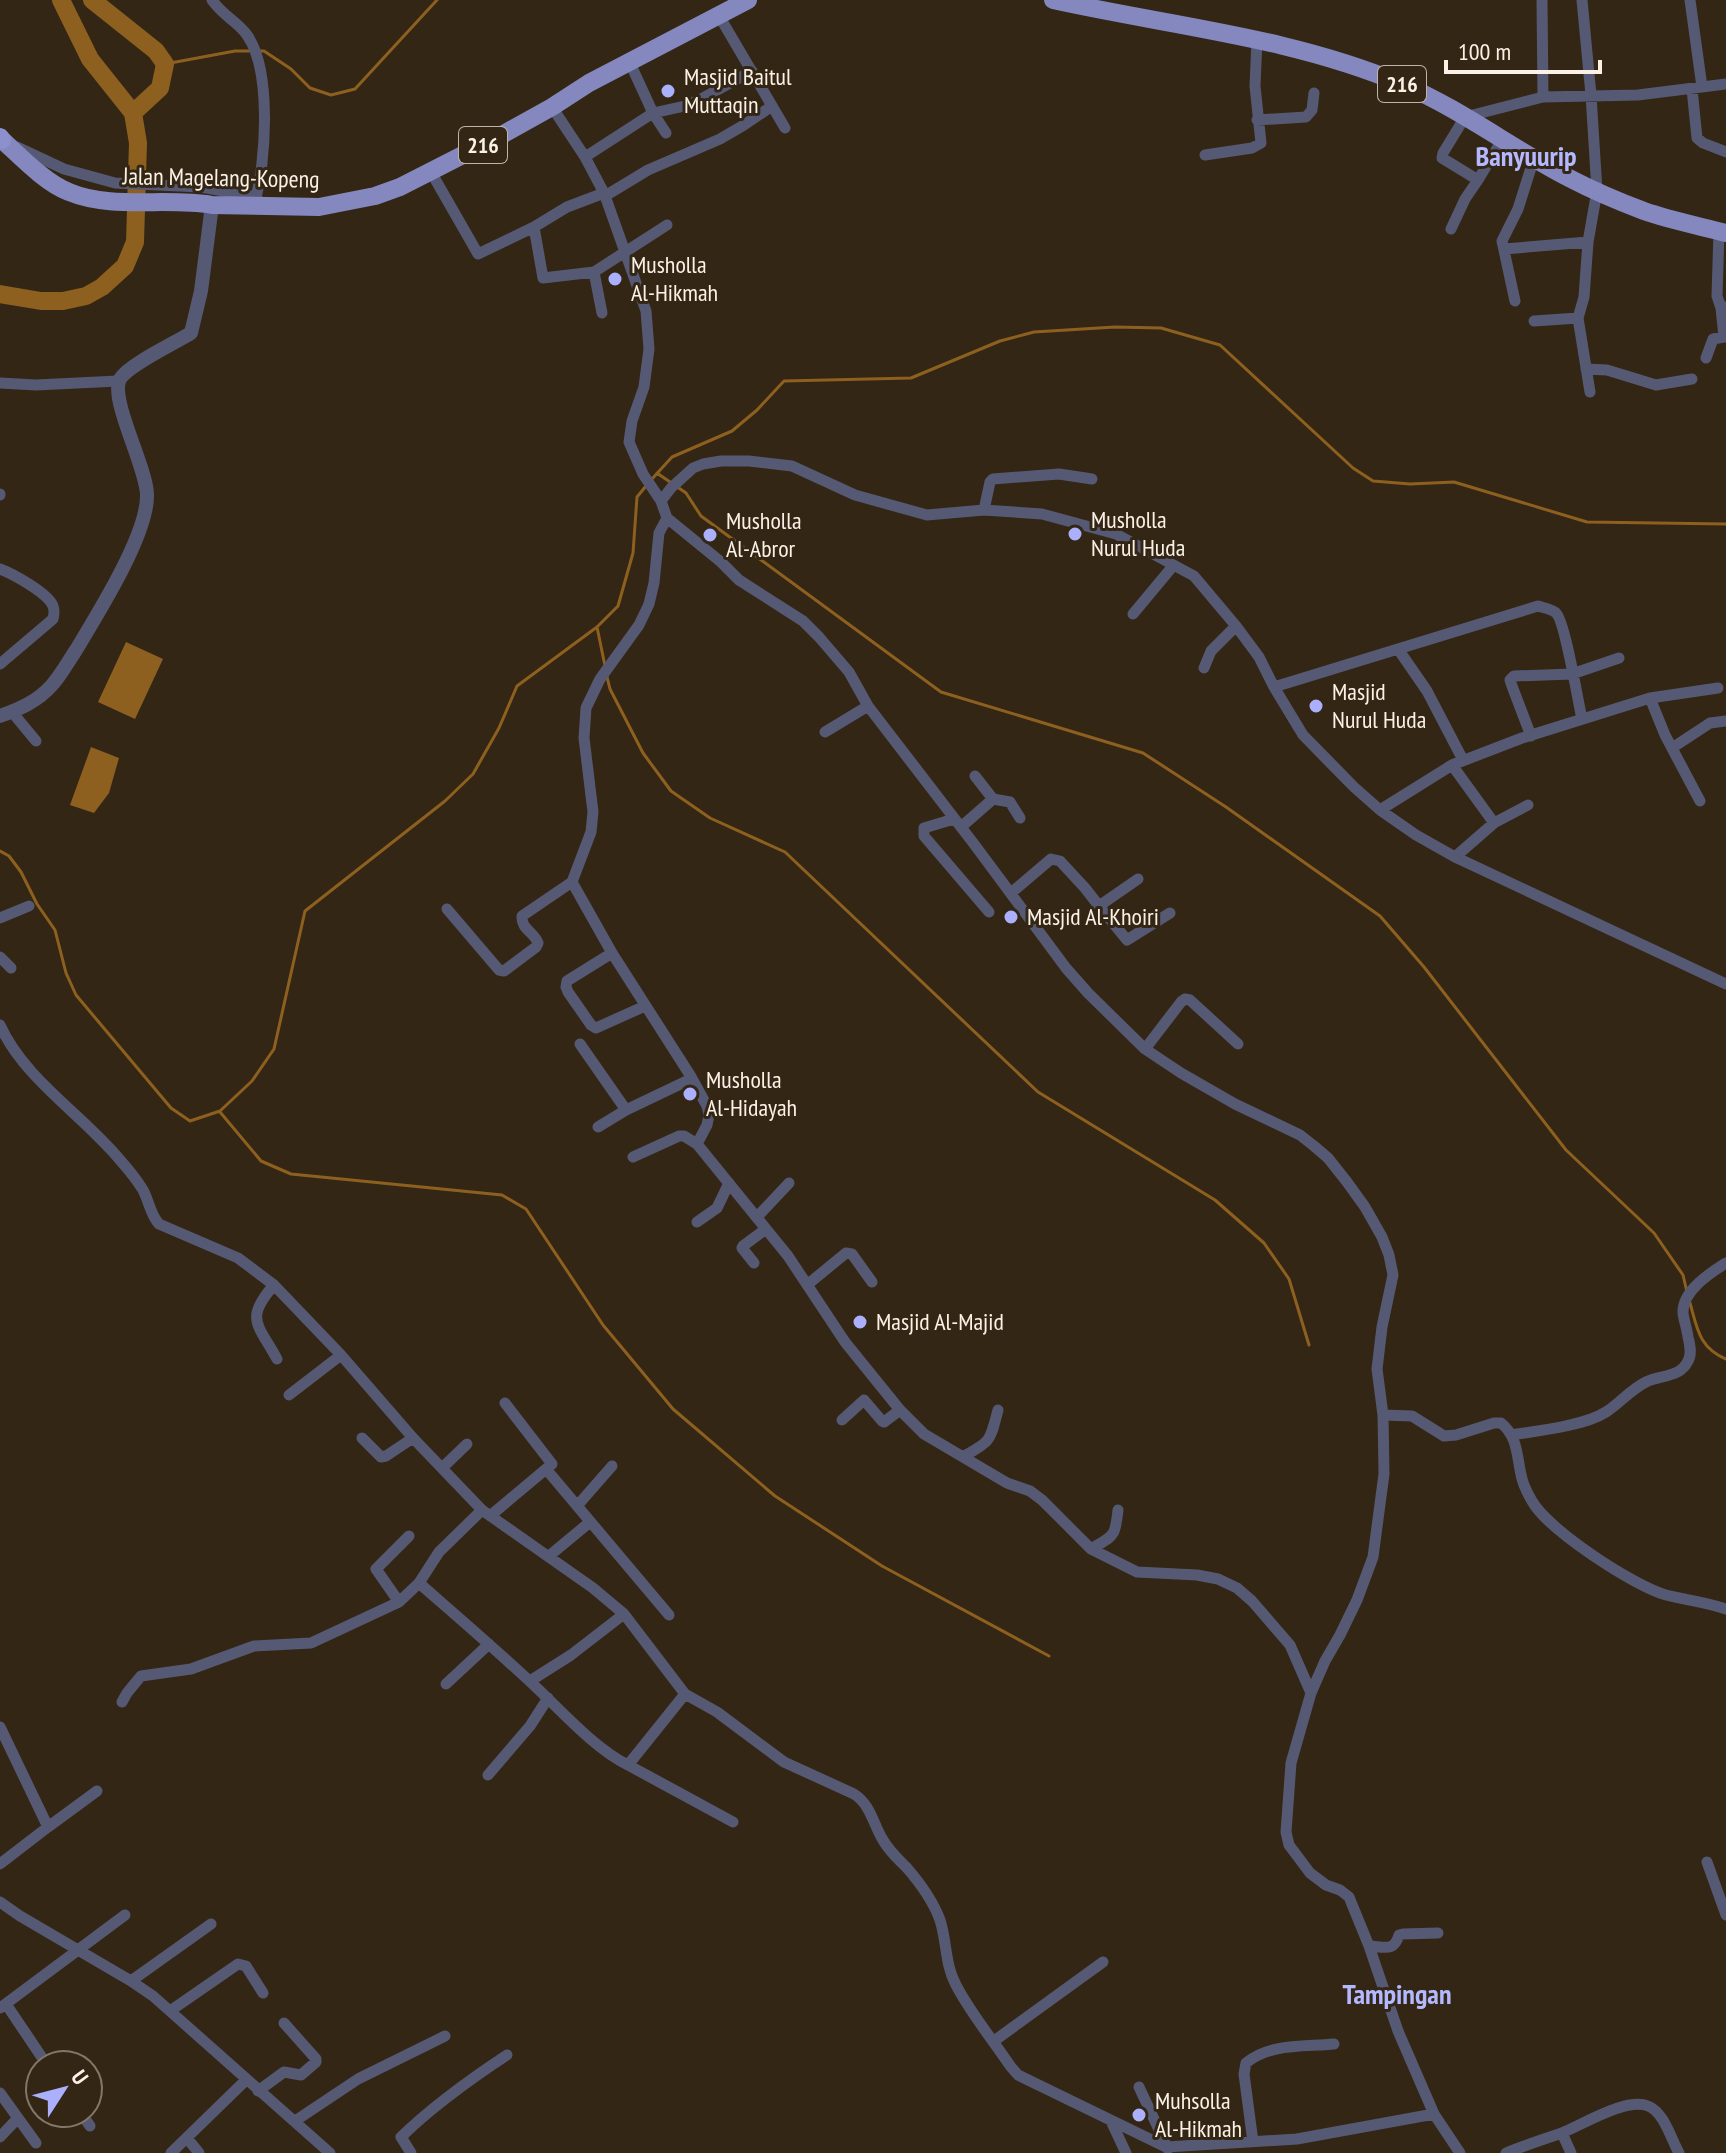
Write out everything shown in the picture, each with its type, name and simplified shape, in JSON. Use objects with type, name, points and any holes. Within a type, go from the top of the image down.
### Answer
[{"type":"main road","name":"Jalan Magelang-Kopeng","points":[[1,138],[68,192],[111,192],[319,207],[375,196],[400,187],[748,0]]},
{"type":"main road","name":"216","points":[[1053,0],[1257,39],[1356,67],[1439,101],[1572,180],[1643,211],[1722,232]]},
{"type":"street","points":[[212,0],[247,35],[262,77],[263,169],[255,201]]},
{"type":"street","points":[[1542,0],[1543,97]]},
{"type":"street","points":[[1582,0],[1597,191],[1588,242],[1586,286],[1578,318],[1590,392]]},
{"type":"street","points":[[1690,0],[1697,88],[1697,138],[1726,152]]},
{"type":"street","points":[[718,14],[785,128]]},
{"type":"street","points":[[1205,155],[1259,145],[1255,86],[1257,39]]},
{"type":"street","points":[[630,63],[653,113],[666,133]]},
{"type":"street","points":[[585,157],[653,113],[693,102],[752,71]]},
{"type":"street","points":[[1478,180],[1442,158],[1465,117],[1543,97],[1638,95],[1726,84]]},
{"type":"street","points":[[1257,120],[1306,117],[1312,110],[1314,93]]},
{"type":"street","points":[[431,172],[478,254],[567,207],[605,195],[648,170],[720,139],[772,106]]},
{"type":"street","points":[[552,107],[585,157],[605,195],[646,311],[649,349],[644,387],[632,421],[629,442],[667,518],[739,580],[803,621],[849,672],[868,706],[1066,968],[1145,1049],[1235,1104],[1300,1135],[1328,1158],[1365,1207],[1382,1237],[1393,1275],[1377,1369],[1383,1415],[1384,1474],[1373,1557],[1357,1600],[1311,1693],[1291,1763],[1287,1812],[1289,1845],[1310,1873],[1349,1897],[1398,2031],[1434,2114],[1460,2153]]},
{"type":"street","points":[[1451,229],[1465,199],[1502,140]]},
{"type":"street","points":[[1515,301],[1502,241],[1518,209],[1534,158]]},
{"type":"street","points":[[36,741],[6,714],[38,698],[61,674],[108,596],[144,519],[147,484],[127,425],[118,381],[127,371],[191,333],[201,291],[203,198]]},
{"type":"street","points":[[534,227],[543,278],[594,272],[667,225]]},
{"type":"street","points":[[1706,358],[1713,339],[1724,337],[1723,308],[1717,296],[1722,232]]},
{"type":"street","points":[[1504,249],[1588,242]]},
{"type":"street","points":[[594,272],[602,313]]},
{"type":"street","points":[[1534,321],[1578,318]]},
{"type":"street","points":[[1586,369],[1607,370],[1656,385],[1692,379]]},
{"type":"street","points":[[0,383],[36,385],[118,381]]},
{"type":"street","points":[[658,495],[703,464],[721,461],[771,463],[792,466],[855,495],[927,515],[984,510],[1042,514],[1116,534],[1194,576],[1259,657],[1303,735],[1380,810],[1455,857],[1726,984]]},
{"type":"street","points":[[984,510],[993,479],[1059,474],[1092,479]]},
{"type":"street","points":[[447,909],[499,970],[504,971],[536,947],[538,943],[523,925],[522,916],[572,882],[591,832],[593,812],[584,738],[586,708],[600,679],[639,625],[649,604],[659,533],[667,518]]},
{"type":"street","points":[[1133,614],[1173,566]]},
{"type":"street","points":[[0,569],[47,598],[54,608],[54,614],[53,619],[0,664]]},
{"type":"street","points":[[1274,687],[1538,606],[1555,611],[1559,617],[1582,719]]},
{"type":"street","points":[[1204,668],[1211,651],[1236,626]]},
{"type":"street","points":[[1398,649],[1427,691],[1457,762],[1494,823]]},
{"type":"street","points":[[1531,736],[1510,680],[1514,676],[1572,674],[1619,658]]},
{"type":"street","points":[[1380,810],[1457,762],[1650,698],[1718,688]]},
{"type":"street","points":[[1650,698],[1700,801]]},
{"type":"street","points":[[825,732],[868,706]]},
{"type":"street","points":[[1672,748],[1710,723],[1726,721]]},
{"type":"street","points":[[975,776],[993,799],[1010,802],[1020,818]]},
{"type":"street","points":[[989,912],[924,836],[924,828],[957,823],[993,799]]},
{"type":"street","points":[[1455,857],[1494,823],[1528,805]]},
{"type":"street","points":[[1011,893],[1054,858],[1077,879],[1127,940],[1170,913]]},
{"type":"street","points":[[1099,906],[1138,879]]},
{"type":"street","points":[[572,882],[707,1106],[707,1125],[697,1144]]},
{"type":"street","points":[[0,918],[29,906]]},
{"type":"street","points":[[612,953],[567,981],[568,992],[596,1028],[645,1006]]},
{"type":"street","points":[[0,957],[11,968]]},
{"type":"street","points":[[1145,1049],[1185,999],[1190,1000],[1238,1044]]},
{"type":"street","points":[[0,1025],[11,1047],[37,1077],[122,1162],[142,1189],[159,1224],[238,1258],[274,1285],[486,1513],[593,1588],[624,1614],[685,1694],[717,1712],[784,1762],[862,1799],[890,1851],[927,1893],[940,1920],[948,1966],[955,1985],[1018,2075],[1168,2150],[1297,2139],[1434,2114]]},
{"type":"street","points":[[580,1044],[626,1110]]},
{"type":"street","points":[[598,1127],[691,1079]]},
{"type":"street","points":[[633,1157],[679,1136],[697,1144],[788,1256],[845,1342],[900,1410],[924,1434],[1007,1483],[1030,1491],[1091,1549],[1137,1572],[1197,1575],[1218,1579],[1237,1588],[1290,1645],[1311,1693]]},
{"type":"street","points":[[697,1222],[717,1208],[729,1183]]},
{"type":"street","points":[[757,1217],[789,1183]]},
{"type":"street","points":[[754,1263],[743,1251],[743,1246],[766,1229]]},
{"type":"street","points":[[807,1285],[846,1253],[852,1254],[872,1282]]},
{"type":"street","points":[[1511,1435],[1604,1414],[1643,1384],[1681,1370],[1688,1361],[1690,1348],[1683,1310],[1685,1301],[1696,1286],[1726,1263]]},
{"type":"street","points":[[274,1285],[261,1299],[256,1310],[256,1321],[277,1359]]},
{"type":"street","points":[[289,1395],[341,1355]]},
{"type":"street","points":[[842,1420],[864,1400],[884,1422],[900,1410]]},
{"type":"street","points":[[122,1702],[136,1681],[147,1675],[205,1665],[254,1646],[311,1643],[399,1602],[419,1583],[439,1552],[552,1464],[505,1403]]},
{"type":"street","points":[[964,1456],[991,1437],[998,1410]]},
{"type":"street","points":[[1383,1415],[1412,1416],[1444,1436],[1494,1423],[1505,1426],[1520,1460],[1523,1483],[1533,1504],[1544,1516],[1597,1559],[1633,1582],[1665,1595],[1726,1609]]},
{"type":"street","points":[[362,1438],[381,1457],[413,1438]]},
{"type":"street","points":[[442,1468],[467,1444]]},
{"type":"street","points":[[577,1506],[612,1466]]},
{"type":"street","points":[[546,1469],[669,1615]]},
{"type":"street","points":[[1091,1549],[1115,1532],[1118,1510]]},
{"type":"street","points":[[549,1556],[590,1522]]},
{"type":"street","points":[[399,1602],[376,1569],[409,1536]]},
{"type":"street","points":[[419,1583],[619,1761],[733,1822]]},
{"type":"street","points":[[530,1681],[571,1655],[624,1614]]},
{"type":"street","points":[[446,1684],[489,1644]]},
{"type":"street","points":[[628,1765],[685,1694]]},
{"type":"street","points":[[488,1775],[530,1726],[548,1698]]},
{"type":"street","points":[[0,1727],[48,1827]]},
{"type":"street","points":[[0,1864],[97,1791]]},
{"type":"street","points":[[1707,1862],[1726,1915]]},
{"type":"street","points":[[0,1902],[153,1996],[330,2153]]},
{"type":"street","points":[[35,2049],[3,2006],[125,1915]]},
{"type":"street","points":[[131,1981],[211,1924]]},
{"type":"street","points":[[1369,1946],[1392,1947],[1397,1944],[1399,1935],[1438,1933]]},
{"type":"street","points":[[994,2041],[1103,1962]]},
{"type":"street","points":[[170,2011],[238,1964],[246,1966],[263,1993]]},
{"type":"street","points":[[258,2091],[284,2072],[301,2075],[316,2062],[284,2023]]},
{"type":"street","points":[[295,2121],[358,2079],[445,2036]]},
{"type":"street","points":[[1253,2142],[1244,2074],[1246,2063],[1270,2049],[1334,2044]]},
{"type":"street","points":[[411,2153],[401,2137],[461,2085],[507,2055]]},
{"type":"street","points":[[171,2153],[246,2080]]},
{"type":"street","points":[[1139,2087],[1168,2150]]},
{"type":"street","points":[[0,2093],[36,2143]]},
{"type":"street","points":[[1506,2153],[1609,2112],[1638,2104],[1656,2111],[1679,2153]]},
{"type":"street","points":[[0,2137],[18,2118]]},
{"type":"street","points":[[1111,2121],[1126,2153]]},
{"type":"street","points":[[1562,2133],[1571,2153]]},
{"type":"street","points":[[187,2138],[199,2153]]},
{"type":"shaded area","points":[[126,642],[163,659],[135,719],[98,702]]},
{"type":"shaded area","points":[[91,747],[119,758],[109,793],[94,813],[70,805]]},
{"type":"waterway","points":[[0,294],[41,301],[63,301],[86,296],[102,287],[125,266],[135,242],[138,143],[133,113],[90,59],[61,0]]},
{"type":"waterway","points":[[92,0],[156,51],[165,64],[160,88],[133,113]]},
{"type":"waterway","points":[[259,51],[264,51],[291,69],[310,88],[331,95],[355,89],[437,0]]},
{"type":"waterway","points":[[165,64],[235,51],[252,51]]},
{"type":"waterway","points":[[651,480],[672,457],[732,431],[784,381],[911,378],[1000,341],[1034,332],[1115,327],[1161,328],[1220,345],[1353,468],[1373,481],[1410,484],[1454,482],[1587,522],[1726,524]]},
{"type":"waterway","points":[[657,473],[670,482]]},
{"type":"waterway","points":[[0,851],[9,856],[21,872],[55,930],[66,973],[76,995],[171,1108],[190,1121],[220,1111],[252,1081],[274,1049],[305,911],[445,801],[473,774],[499,728],[517,686],[597,627],[618,606],[633,553],[637,497],[646,486]]},
{"type":"waterway","points":[[676,486],[686,493],[701,516],[941,692],[1143,753],[1226,807],[1380,916],[1424,967],[1566,1150],[1654,1233],[1683,1275],[1687,1292]]},
{"type":"waterway","points":[[597,627],[605,666]]},
{"type":"waterway","points":[[607,677],[610,689],[643,753],[671,791],[710,818],[785,852],[1038,1092],[1215,1200],[1264,1243],[1289,1279],[1309,1345]]},
{"type":"waterway","points":[[220,1112],[261,1161],[291,1174],[502,1195],[526,1209],[603,1325],[673,1409],[775,1496],[882,1566],[1049,1656]]},
{"type":"waterway","points":[[1690,1303],[1697,1329],[1705,1343],[1726,1359]]},
{"type":"place","name":"Masjid Baitul Muttaqin","points":[[668,91]]},
{"type":"place","name":"Musholla Al-Hikmah","points":[[615,279]]},
{"type":"place","name":"Musholla Nurul Huda","points":[[1075,534]]},
{"type":"place","name":"Musholla Al-Abror","points":[[710,535]]},
{"type":"place","name":"Masjid Nurul Huda","points":[[1316,706]]},
{"type":"place","name":"Masjid Al-Khoiri","points":[[1011,917]]},
{"type":"place","name":"Musholla Al-Hidayah","points":[[690,1094]]},
{"type":"place","name":"Masjid Al-Majid","points":[[860,1322]]},
{"type":"place","name":"Muhsolla Al-Hikmah","points":[[1139,2115]]},
{"type":"district","name":"Banyuurip","points":[[1526,156]]},
{"type":"district","name":"Tampingan","points":[[1397,1994]]}]
